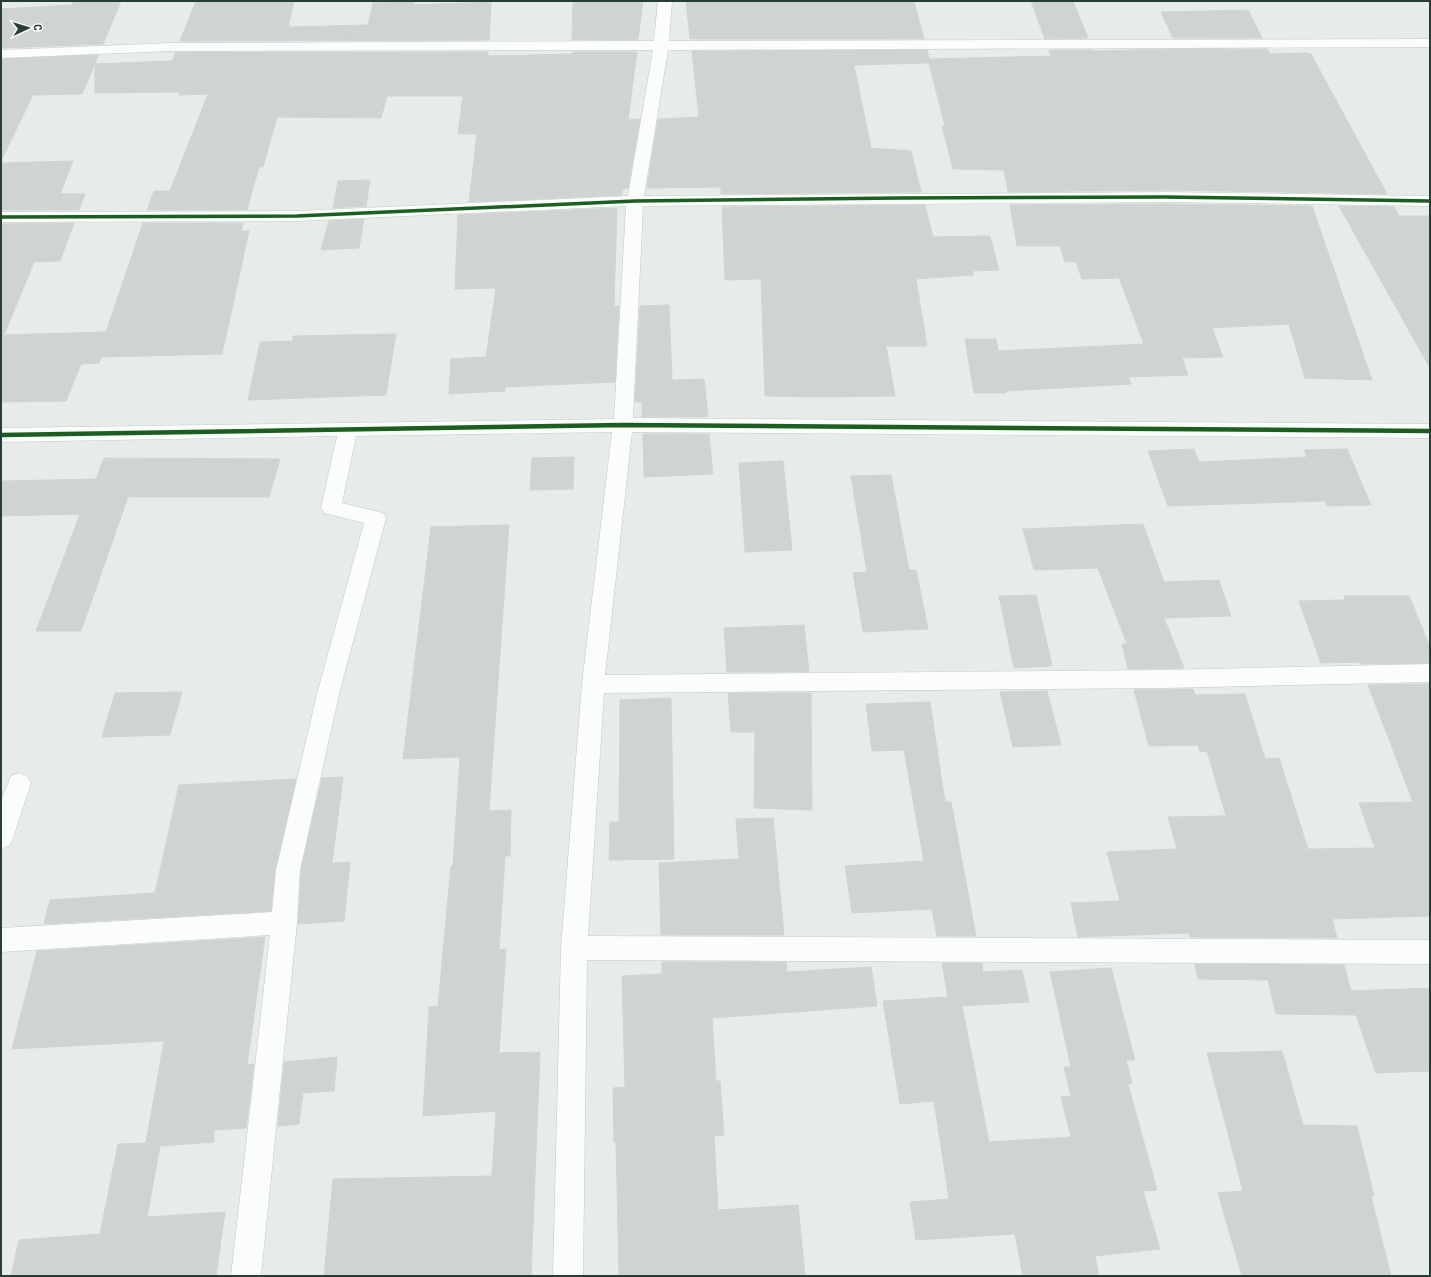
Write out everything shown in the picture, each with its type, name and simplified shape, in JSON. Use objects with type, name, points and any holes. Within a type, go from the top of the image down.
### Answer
[{"type":"street","points":[[568,1276],[574,948],[593,684],[623,425],[635,202],[661,45],[665,1]]},
{"type":"street","points":[[1,54],[172,48],[1430,43]]},
{"type":"street","points":[[1,217],[297,216],[635,202],[1165,197],[1430,201]]},
{"type":"street","points":[[1,435],[623,425],[1430,431]]},
{"type":"street","points":[[246,1276],[284,923],[288,870],[326,702],[376,518],[331,508],[348,429]]},
{"type":"street","points":[[593,684],[1164,679],[1430,673]]},
{"type":"street","points":[[1,838],[19,783]]},
{"type":"street","points":[[1,940],[284,923]]},
{"type":"street","points":[[574,948],[1430,952]]},
{"type":"building","points":[[74,1],[121,1],[103,44],[1,48],[1,9],[72,5]]},
{"type":"building","points":[[196,1],[294,1],[288,27],[368,25],[373,3],[414,2],[414,5],[491,2],[489,40],[180,41]]},
{"type":"building","points":[[573,1],[643,1],[638,40],[572,40]]},
{"type":"building","points":[[686,1],[914,1],[924,39],[690,39]]},
{"type":"building","points":[[1031,1],[1073,1],[1088,38],[1045,39]]},
{"type":"building","points":[[1248,10],[1262,38],[1173,38],[1161,12]]},
{"type":"building","points":[[1267,49],[1270,54],[1311,54],[1387,194],[1165,190],[1008,192],[1004,170],[953,169],[942,126],[945,126],[929,63],[854,65],[871,148],[911,151],[921,192],[721,194],[721,187],[647,188],[658,119],[699,117],[692,51],[927,50],[929,59],[1051,56],[1049,50],[1093,51]]},
{"type":"building","points":[[176,52],[488,52],[488,56],[572,54],[572,52],[637,52],[628,120],[640,119],[628,188],[622,189],[622,195],[469,202],[477,134],[458,134],[463,96],[387,96],[381,118],[277,117],[263,167],[259,167],[247,210],[147,210],[154,191],[170,191],[208,94],[179,95],[180,92],[95,93],[95,64],[172,61]]},
{"type":"building","points":[[98,55],[82,94],[33,95],[1,161],[1,59]]},
{"type":"building","points":[[73,161],[60,194],[85,194],[79,210],[1,210],[1,163]]},
{"type":"building","points":[[370,180],[366,206],[333,208],[338,181]]},
{"type":"building","points":[[1165,204],[1312,206],[1372,380],[1305,378],[1289,324],[1212,328],[1223,357],[1182,358],[1188,375],[1128,377],[1131,384],[1006,391],[1006,393],[974,393],[965,339],[996,339],[998,351],[1144,344],[1119,278],[1082,279],[1076,262],[1065,262],[1060,246],[1017,246],[1010,205]]},
{"type":"building","points":[[925,205],[933,237],[990,236],[999,270],[972,271],[974,275],[916,279],[927,346],[886,346],[895,396],[765,396],[761,279],[725,280],[722,207]]},
{"type":"building","points":[[1339,206],[1394,207],[1399,216],[1430,216],[1430,368]]},
{"type":"building","points":[[617,208],[614,306],[619,306],[615,382],[505,387],[505,391],[449,394],[451,359],[486,357],[496,288],[455,289],[458,215]]},
{"type":"building","points":[[364,219],[359,248],[321,250],[329,221]]},
{"type":"building","points":[[74,223],[60,261],[34,262],[4,335],[106,332],[143,223],[243,223],[241,231],[249,231],[222,354],[101,357],[99,363],[81,364],[66,401],[1,402],[1,224]]},
{"type":"building","points":[[669,305],[672,380],[704,379],[708,417],[642,417],[642,402],[635,402],[640,306]]},
{"type":"building","points":[[396,334],[386,395],[248,400],[260,342],[293,341],[293,336]]},
{"type":"building","points":[[643,434],[709,434],[713,474],[644,477]]},
{"type":"building","points":[[1194,449],[1199,462],[1307,457],[1304,450],[1347,449],[1371,505],[1327,506],[1325,501],[1168,506],[1148,451]]},
{"type":"building","points":[[574,457],[573,489],[530,490],[532,458]]},
{"type":"building","points":[[104,458],[280,459],[269,497],[128,497],[81,631],[36,631],[80,514],[1,516],[1,481],[96,479]]},
{"type":"building","points":[[783,461],[792,550],[745,552],[739,463]]},
{"type":"building","points":[[891,475],[909,570],[916,570],[928,629],[863,632],[853,573],[867,572],[851,476]]},
{"type":"building","points":[[1143,524],[1164,582],[1219,580],[1231,616],[1164,618],[1184,668],[1128,669],[1122,644],[1127,644],[1098,568],[1034,570],[1023,529]]},
{"type":"building","points":[[509,525],[489,811],[511,810],[510,856],[505,856],[499,950],[506,949],[499,1053],[540,1052],[531,1276],[324,1276],[333,1179],[492,1176],[496,1111],[423,1116],[429,1007],[438,1006],[451,866],[453,866],[460,757],[403,759],[431,527]]},
{"type":"building","points":[[1036,595],[1052,666],[1014,668],[999,596]]},
{"type":"building","points":[[1344,596],[1409,596],[1430,647],[1430,663],[1321,663],[1299,601],[1345,600]]},
{"type":"building","points":[[804,625],[809,672],[727,672],[724,628]]},
{"type":"building","points":[[1430,684],[1430,916],[1332,919],[1337,938],[1190,937],[1189,933],[1078,937],[1071,903],[1120,901],[1107,852],[1177,849],[1168,817],[1226,816],[1207,751],[1200,752],[1198,745],[1149,746],[1134,690],[1193,689],[1195,695],[1245,694],[1265,759],[1279,758],[1308,849],[1375,848],[1359,803],[1413,802],[1368,685]]},
{"type":"building","points":[[1047,691],[1061,745],[1013,747],[1000,692]]},
{"type":"building","points":[[182,692],[170,735],[102,737],[115,693]]},
{"type":"building","points":[[728,693],[811,693],[812,810],[754,808],[755,732],[731,732]]},
{"type":"building","points":[[671,698],[674,859],[609,860],[610,822],[619,822],[620,700]]},
{"type":"building","points":[[930,702],[945,802],[951,802],[976,936],[937,936],[932,909],[852,913],[845,866],[924,861],[904,750],[872,751],[866,704]]},
{"type":"building","points":[[343,777],[332,863],[350,862],[344,921],[298,924],[301,870],[322,778]]},
{"type":"building","points":[[296,779],[275,870],[271,911],[44,924],[50,900],[155,893],[179,785]]},
{"type":"building","points":[[773,818],[784,935],[661,935],[659,863],[739,859],[736,819]]},
{"type":"building","points":[[265,937],[247,1065],[254,1064],[246,1128],[214,1130],[214,1142],[160,1146],[147,1217],[225,1212],[216,1276],[11,1276],[19,1240],[100,1234],[118,1144],[146,1143],[164,1041],[12,1049],[37,951]]},
{"type":"building","points":[[662,962],[786,962],[787,972],[871,967],[877,1006],[712,1018],[716,1081],[720,1081],[724,1135],[714,1136],[718,1210],[798,1205],[805,1276],[619,1276],[616,1142],[614,1142],[613,1088],[625,1087],[622,976],[662,974]]},
{"type":"building","points":[[942,963],[982,963],[983,972],[1022,970],[1029,1002],[962,1006],[989,1142],[1071,1137],[1061,1097],[1071,1096],[1064,1067],[1071,1067],[1050,972],[1111,968],[1135,1060],[1126,1060],[1132,1083],[1128,1084],[1157,1190],[1143,1191],[1160,1249],[1095,1256],[1099,1276],[1023,1276],[1015,1234],[916,1240],[910,1202],[949,1199],[934,1101],[900,1104],[883,1001],[948,997]]},
{"type":"building","points":[[1195,964],[1344,965],[1351,991],[1430,988],[1430,1071],[1376,1073],[1356,1015],[1276,1014],[1268,980],[1198,979]]},
{"type":"building","points":[[1282,1051],[1303,1125],[1357,1126],[1374,1196],[1371,1196],[1391,1276],[1242,1276],[1218,1193],[1243,1191],[1207,1053]]},
{"type":"building","points":[[337,1057],[334,1091],[303,1093],[299,1124],[278,1126],[284,1062]]},
{"type":"cycle path","points":[[1,217],[297,216],[635,201],[900,198],[1165,197],[1430,201]]},
{"type":"cycle path","points":[[1,435],[623,425],[1430,431]]}]
